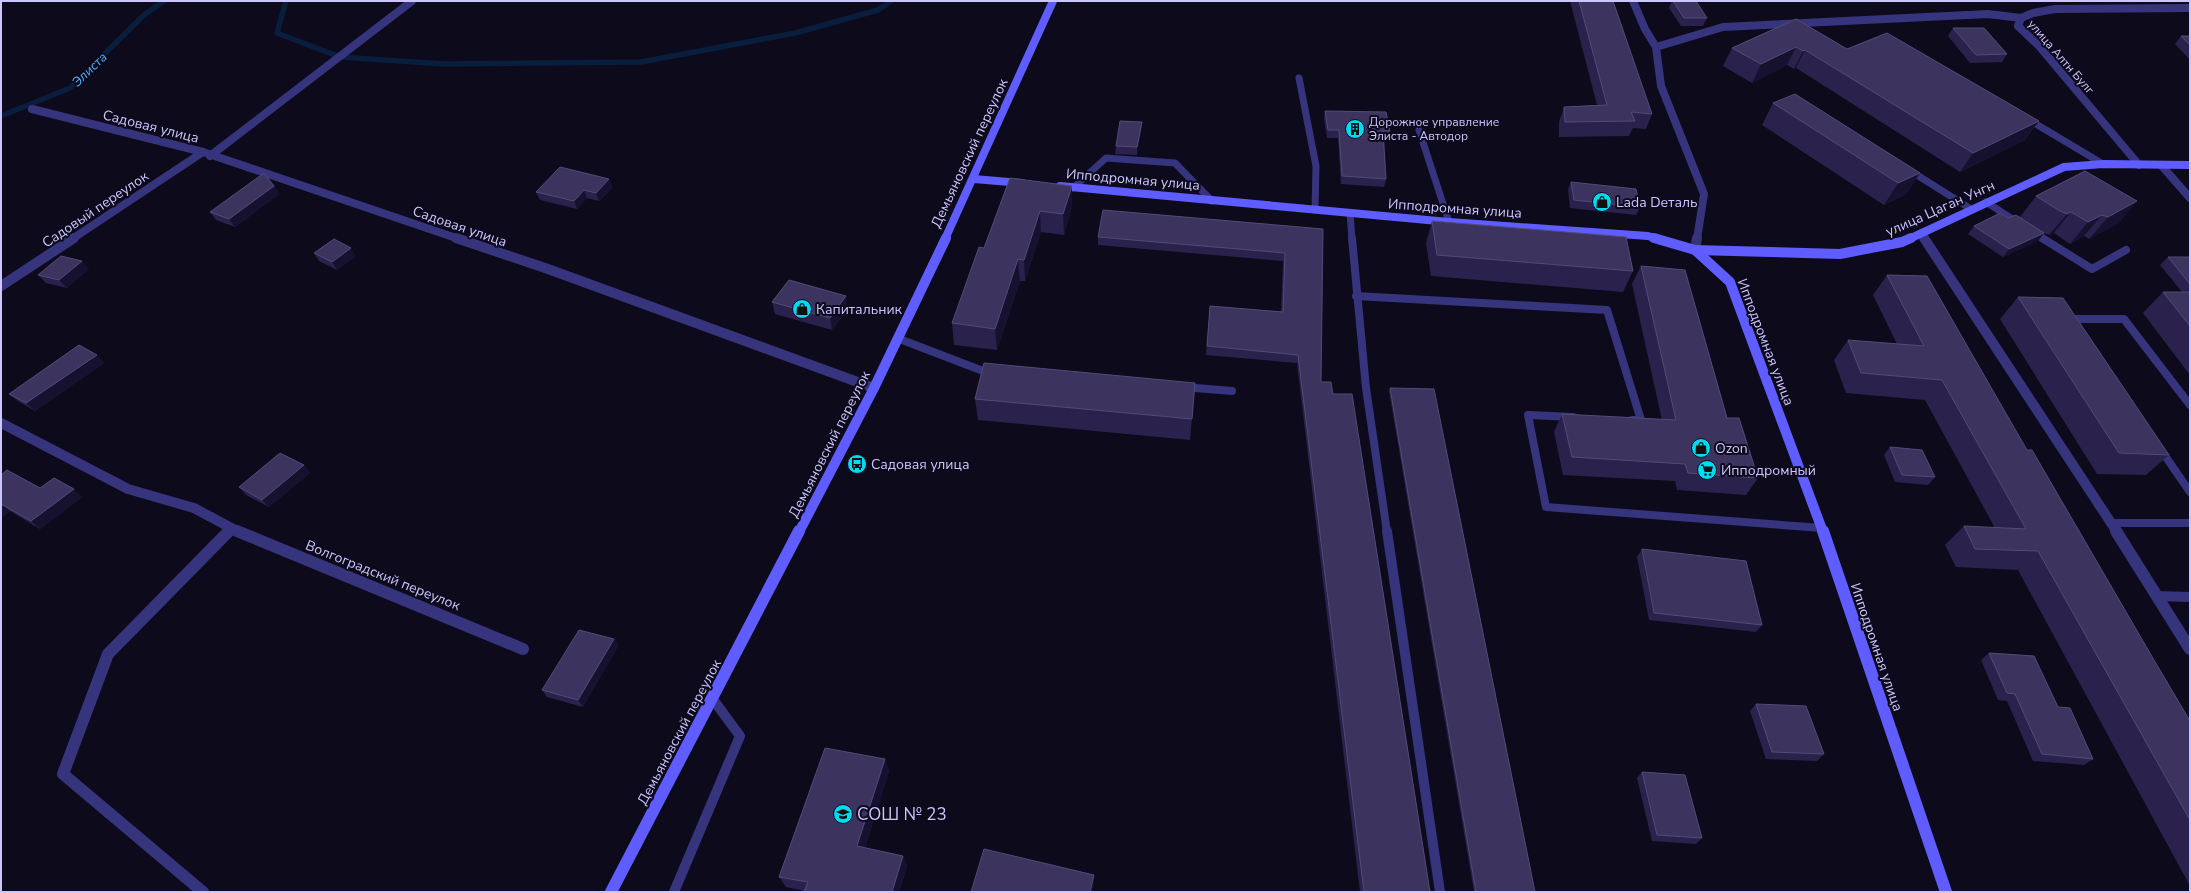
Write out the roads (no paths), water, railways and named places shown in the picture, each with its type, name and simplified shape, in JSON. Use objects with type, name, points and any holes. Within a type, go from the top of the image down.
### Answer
[{"type":"main road","name":"Демьяновский переулок","points":[[611,892],[874,388],[974,179],[1053,1]]},
{"type":"main road","name":"улица Цаган Унгн","points":[[1695,250],[1840,254],[1902,242],[2064,167],[2104,164],[2190,165]]},
{"type":"main road","points":[[974,179],[1035,184]]},
{"type":"main road","name":"Ипподромная улица","points":[[1050,186],[1449,222],[1648,236],[1695,250],[1730,282],[1822,528],[1946,892]]},
{"type":"street","name":"Садовый переулок","points":[[1,286],[206,154],[412,1]]},
{"type":"street","points":[[1633,1],[1645,29],[1656,47],[1661,86],[1704,194],[1695,250]]},
{"type":"street","name":"улица Алтн Булг","points":[[2139,165],[2039,46],[2018,26],[2022,18],[2033,13],[2055,9],[2190,8]]},
{"type":"street","points":[[1656,47],[1723,27],[1988,14],[2022,18]]},
{"type":"street","name":"Садовая улица","points":[[32,110],[206,154],[548,269],[874,388]]},
{"type":"street","points":[[2161,165],[2190,198]]},
{"type":"street","points":[[1922,232],[2111,523],[2190,649]]},
{"type":"street","name":"Волгоградский переулок","points":[[1,423],[128,489],[194,508],[231,529],[523,649]]},
{"type":"street","points":[[203,892],[63,774],[108,654],[231,529]]},
{"type":"lane","points":[[1300,78],[1316,166],[1315,210]]},
{"type":"lane","points":[[2022,115],[2104,164]]},
{"type":"lane","points":[[1419,130],[1449,222]]},
{"type":"lane","points":[[1073,188],[1106,158],[1175,163],[1212,201]]},
{"type":"lane","points":[[1904,168],[1971,209]]},
{"type":"lane","points":[[1986,202],[2092,268],[2126,250]]},
{"type":"lane","points":[[1350,213],[1356,296],[1366,388],[1440,892]]},
{"type":"lane","points":[[1356,296],[1608,310],[1641,420],[1626,420]]},
{"type":"lane","points":[[2081,332],[2072,319],[2124,319],[2190,405]]},
{"type":"lane","points":[[897,338],[984,371],[999,372]]},
{"type":"lane","points":[[1177,387],[1232,391]]},
{"type":"lane","points":[[1581,418],[1528,415],[1546,507],[1822,528]]},
{"type":"lane","points":[[2155,441],[2190,492]]},
{"type":"lane","points":[[2111,523],[2190,523]]},
{"type":"lane","points":[[2157,596],[2190,597]]},
{"type":"lane","points":[[674,892],[740,736],[712,698]]},
{"type":"waterway","name":"Элиста","points":[[1,116],[70,88],[144,15],[164,1]]},
{"type":"waterway","points":[[286,1],[277,33],[340,57],[445,64],[641,62],[795,33],[878,10],[891,1]]},
{"type":"place","name":"Дорожное управление Элиста - Автодор","points":[[1355,129]]},
{"type":"place","name":"Lada Dеталь","points":[[1602,202]]},
{"type":"place","name":"Капитальник","points":[[802,309]]},
{"type":"place","name":"Ozon","points":[[1701,448]]},
{"type":"place","name":"Садовая улица","points":[[857,464]]},
{"type":"place","name":"Ипподромный","points":[[1707,470]]},
{"type":"place","name":"СОШ № 23","points":[[843,814]]}]
